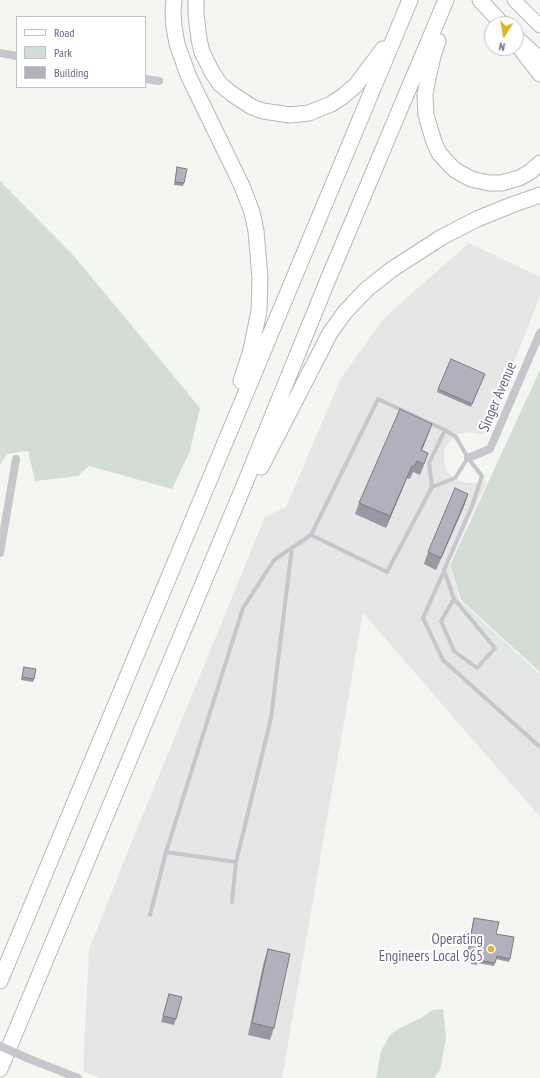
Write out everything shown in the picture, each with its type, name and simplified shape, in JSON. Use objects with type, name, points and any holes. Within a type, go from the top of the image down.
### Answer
[{"type":"highway","points":[[174,0],[174,27],[177,44],[188,75],[242,186],[252,212],[256,231],[260,278],[259,311],[251,350],[222,432],[201,501]]},
{"type":"highway","points":[[196,0],[199,39],[207,63],[220,84],[252,107],[263,111],[290,115],[309,113],[321,109],[350,91],[363,77],[382,50],[409,1]]},
{"type":"highway","points":[[480,0],[495,16]]},
{"type":"highway","points":[[0,981],[409,1]]},
{"type":"highway","points":[[448,4],[433,56],[425,95],[426,115],[439,153],[462,175],[471,179],[490,183],[501,183],[519,178],[530,172],[540,163]]},
{"type":"highway","points":[[0,1068],[201,588],[327,282],[448,4]]},
{"type":"highway","points":[[524,53],[540,74]]},
{"type":"highway","points":[[201,588],[305,380],[330,333],[345,312],[367,289],[391,270],[442,237],[477,219],[540,195]]},
{"type":"main road","points":[[514,0],[540,26]]},
{"type":"main road","points":[[524,43],[540,58]]},
{"type":"street","points":[[0,53],[16,56]]},
{"type":"street","points":[[146,79],[159,81]]},
{"type":"street","name":"Singer Avenue","points":[[468,458],[490,449],[540,333]]},
{"type":"street","points":[[0,553],[16,460]]},
{"type":"street","points":[[0,1046],[78,1078]]},
{"type":"lane","points":[[150,915],[166,852],[243,608],[274,560],[311,535],[378,399],[445,430],[456,437],[468,458],[482,476],[472,506],[423,618],[443,660],[540,747]]},
{"type":"lane","points":[[311,535],[387,572],[432,487],[429,462],[445,430]]},
{"type":"lane","points":[[432,487],[455,478],[468,458]]},
{"type":"lane","points":[[232,902],[236,862],[271,718],[292,547]]},
{"type":"lane","points":[[444,570],[454,599],[495,648],[477,668],[454,651],[442,621],[454,599]]},
{"type":"lane","points":[[166,852],[236,862]]},
{"type":"shaded area","points":[[469,243],[540,277],[540,296],[487,432],[482,434],[470,432],[458,434],[449,442],[445,449],[444,455],[445,467],[449,474],[454,478],[470,483],[487,481],[449,564],[460,601],[540,674],[540,817],[363,613],[282,1078],[100,1078],[83,1071],[89,950],[265,517],[286,507],[341,378],[384,318]]},
{"type":"green space","points":[[0,181],[73,255],[200,408],[190,451],[172,489],[89,466],[78,476],[35,481],[28,451],[7,454],[0,465]]},
{"type":"green space","points":[[540,370],[540,672],[461,600],[450,565]]},
{"type":"green space","points":[[443,1009],[446,1038],[440,1070],[434,1078],[376,1078],[381,1051],[390,1035],[400,1028],[421,1018],[432,1010]]},
{"type":"building","points":[[177,167],[187,169],[184,183],[175,182]]},
{"type":"building","points":[[451,359],[485,374],[472,404],[438,389]]},
{"type":"building","points":[[400,409],[432,424],[421,450],[428,453],[424,464],[417,461],[414,467],[412,466],[390,516],[359,503]]},
{"type":"building","points":[[455,488],[468,494],[441,558],[428,552]]},
{"type":"building","points":[[24,667],[36,669],[34,679],[22,677]]},
{"type":"building","points":[[474,918],[499,922],[496,934],[514,937],[510,959],[497,956],[495,963],[478,960],[478,962],[467,958]]},
{"type":"building","points":[[268,949],[290,954],[274,1028],[252,1023]]},
{"type":"building","points":[[169,994],[182,997],[176,1019],[163,1016]]},
{"type":"place","name":"Operating Engineers Local 965","points":[[491,949]]}]
